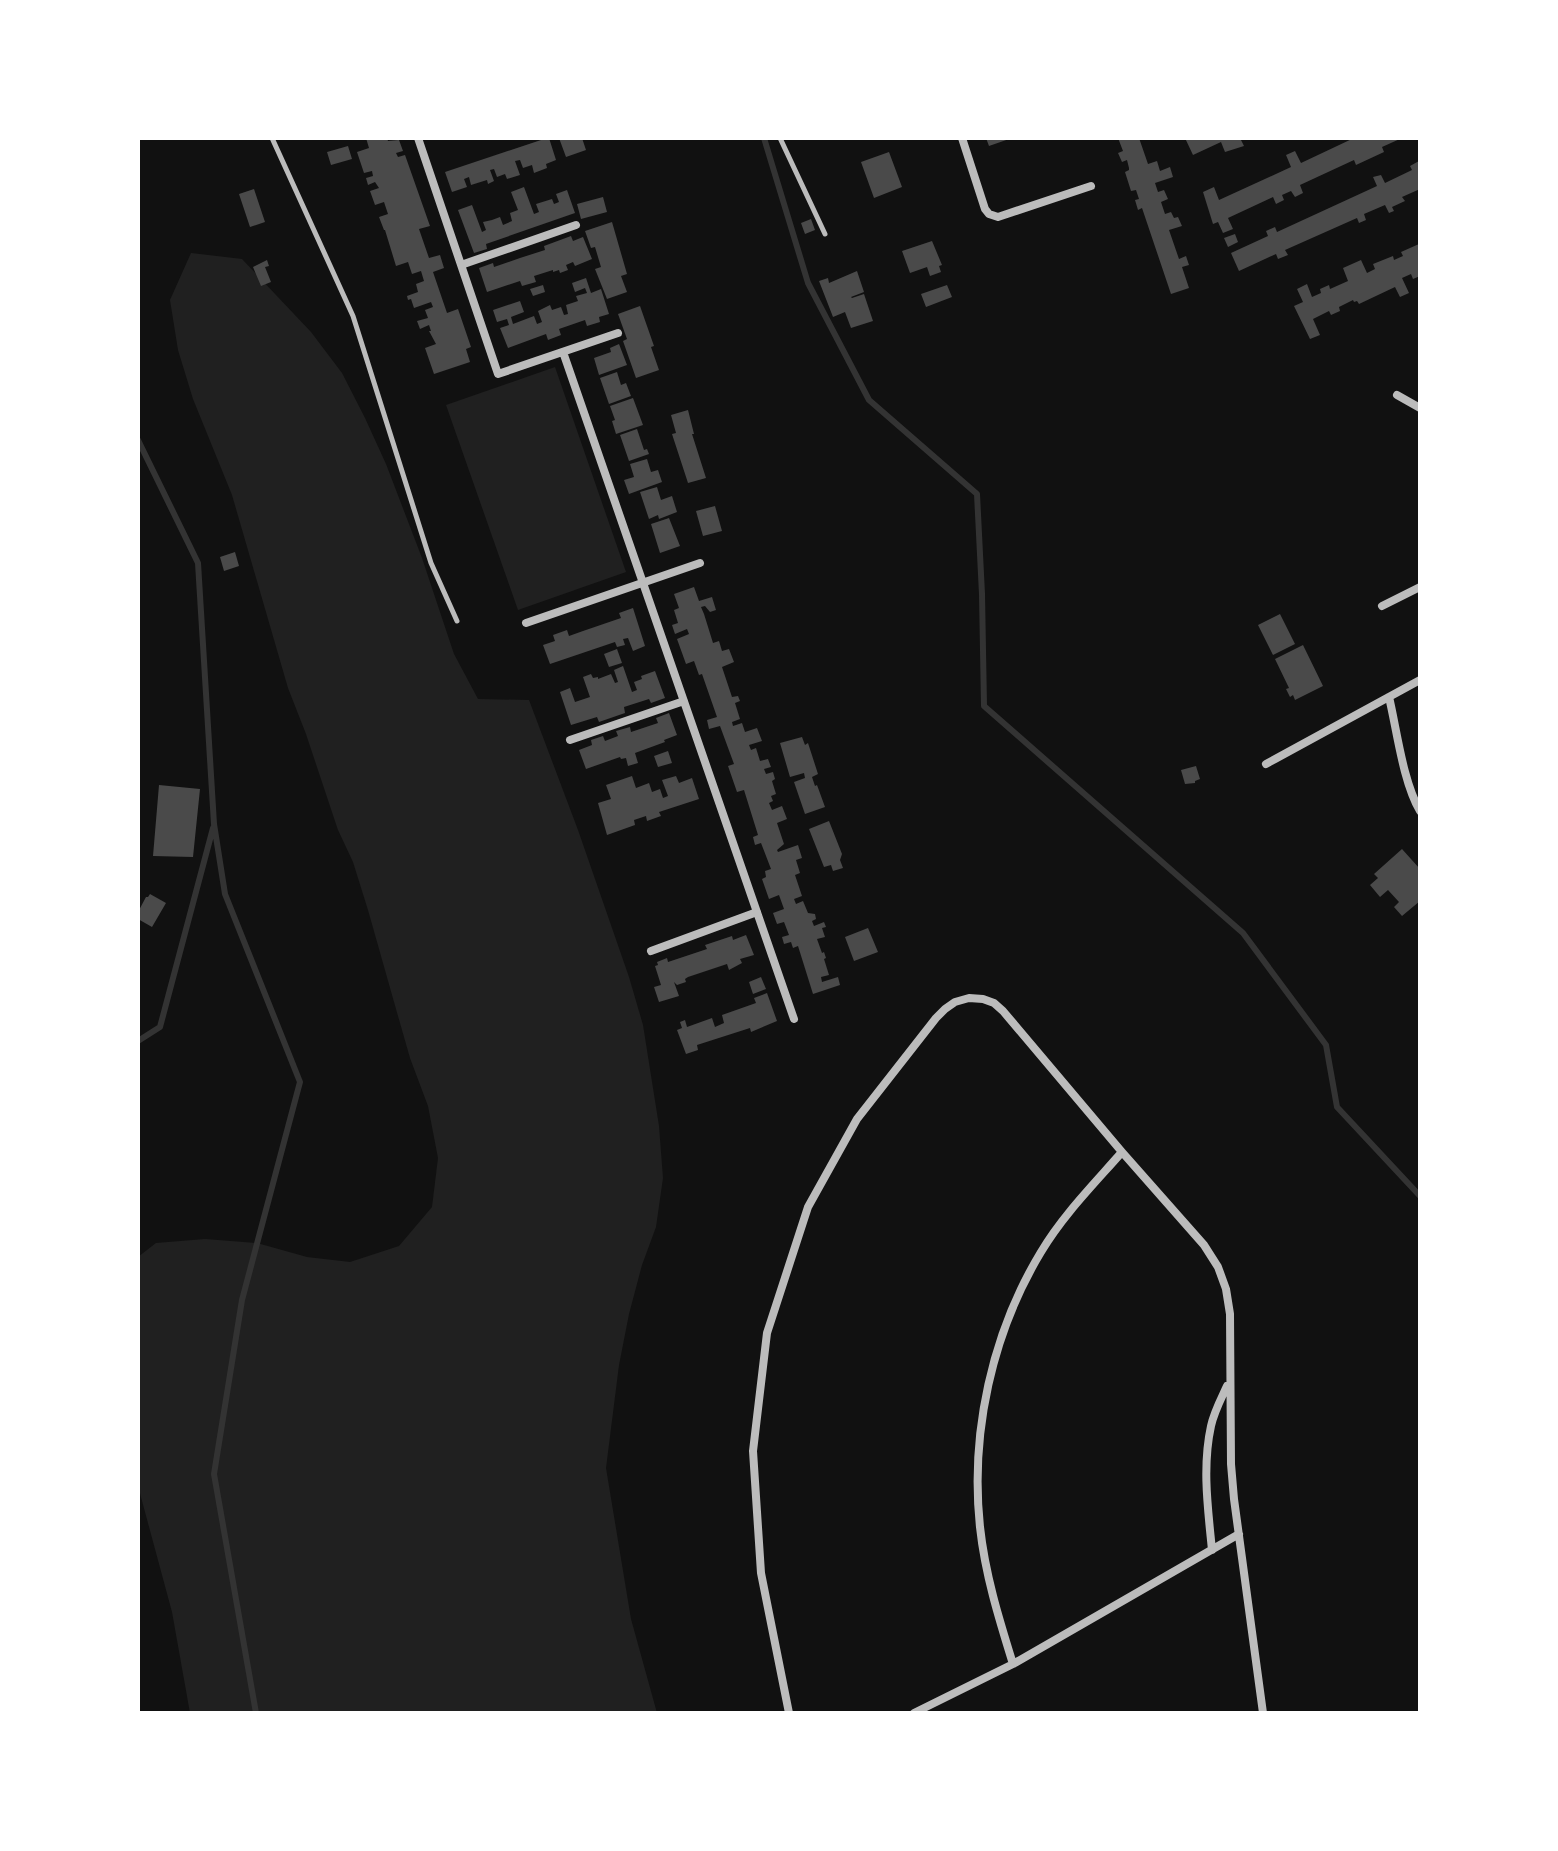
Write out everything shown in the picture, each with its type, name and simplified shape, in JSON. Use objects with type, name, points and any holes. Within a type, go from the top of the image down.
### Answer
[{"type":"street","points":[[418,138],[498,374],[618,333]]},
{"type":"street","points":[[962,138],[989,214],[998,217],[1091,186]]},
{"type":"street","points":[[461,265],[576,225]]},
{"type":"street","points":[[563,352],[794,1019]]},
{"type":"street","points":[[1397,395],[1420,408]]},
{"type":"street","points":[[526,623],[700,563]]},
{"type":"street","points":[[1382,606],[1420,587]]},
{"type":"street","points":[[1266,764],[1420,680]]},
{"type":"street","points":[[1389,697],[1405,769],[1420,811]]},
{"type":"street","points":[[570,740],[684,701]]},
{"type":"street","points":[[651,951],[757,912]]},
{"type":"street","points":[[789,1713],[761,1573],[753,1451],[767,1333],[808,1207],[857,1119],[936,1018],[955,1002],[969,998],[994,1003],[1003,1011],[1204,1245],[1218,1267],[1230,1314],[1231,1464],[1263,1713]]},
{"type":"street","points":[[1013,1664],[998,1618],[980,1529],[977,1486],[983,1415],[994,1365],[1017,1298],[1043,1249],[1074,1207],[1122,1152]]},
{"type":"street","points":[[1212,1550],[1206,1478],[1208,1450],[1211,1424],[1229,1381]]},
{"type":"street","points":[[914,1713],[1013,1664],[1239,1534]]},
{"type":"lane","points":[[272,138],[353,316],[431,563],[457,621]]},
{"type":"lane","points":[[780,138],[825,234]]},
{"type":"shaded area","points":[[191,253],[242,259],[311,332],[342,373],[386,464],[454,654],[478,699],[529,700],[629,977],[643,1025],[659,1126],[663,1178],[656,1227],[629,1314],[606,1468],[631,1619],[657,1713],[190,1713],[172,1612],[138,1486],[138,1257],[156,1243],[205,1239],[257,1243],[307,1257],[350,1262],[399,1246],[432,1207],[438,1158],[428,1106],[410,1058],[353,862],[338,830],[288,688],[232,495],[193,399],[178,350],[170,300]]},
{"type":"shaded area","points":[[555,367],[626,572],[518,610],[446,405]]},
{"type":"building","points":[[366,138],[399,140],[403,151],[396,153],[398,157],[405,155],[430,226],[419,229],[429,258],[440,255],[444,268],[433,272],[447,313],[458,309],[471,347],[466,349],[470,362],[434,374],[425,348],[436,344],[429,325],[420,329],[417,321],[428,318],[425,310],[433,307],[431,302],[414,308],[411,299],[408,300],[407,296],[418,292],[416,284],[424,281],[421,271],[412,274],[408,262],[396,266],[379,217],[388,214],[384,202],[375,205],[370,191],[379,188],[375,182],[368,185],[366,178],[373,176],[372,171],[364,173],[357,152],[369,148]]},
{"type":"building","points":[[547,138],[556,160],[546,164],[547,168],[534,173],[532,165],[523,168],[520,160],[515,161],[520,175],[507,179],[505,174],[497,177],[494,169],[490,170],[494,181],[471,185],[469,177],[464,179],[467,187],[452,192],[445,172]]},
{"type":"building","points":[[559,138],[582,138],[586,150],[566,157]]},
{"type":"building","points":[[986,138],[1012,138],[989,146]]},
{"type":"building","points":[[1118,138],[1139,138],[1148,164],[1157,161],[1160,171],[1170,167],[1173,177],[1155,183],[1158,192],[1164,190],[1168,199],[1161,202],[1165,214],[1171,212],[1174,218],[1178,217],[1182,226],[1169,230],[1179,259],[1186,256],[1189,265],[1182,267],[1189,288],[1171,294],[1142,208],[1138,210],[1136,190],[1131,191],[1125,172],[1129,170],[1127,160],[1122,162],[1118,153],[1123,151]]},
{"type":"building","points":[[1185,138],[1240,138],[1244,146],[1225,152],[1221,142],[1193,155]]},
{"type":"building","points":[[1354,138],[1402,138],[1382,147],[1384,152],[1356,165],[1354,160],[1300,185],[1303,193],[1295,197],[1291,191],[1282,195],[1284,200],[1276,204],[1273,197],[1228,218],[1233,229],[1223,233],[1218,222],[1213,224],[1203,192],[1214,187],[1219,200],[1291,167],[1286,155],[1295,151],[1301,163]]},
{"type":"building","points":[[348,146],[352,159],[331,165],[327,152]]},
{"type":"building","points":[[889,152],[902,187],[874,198],[861,162]]},
{"type":"building","points":[[1419,161],[1420,189],[1402,197],[1405,201],[1392,207],[1394,211],[1389,213],[1385,205],[1364,214],[1366,220],[1359,223],[1357,218],[1285,250],[1288,255],[1278,259],[1276,254],[1239,271],[1231,253],[1268,236],[1266,231],[1275,227],[1277,232],[1377,186],[1373,177],[1381,175],[1385,183],[1412,170],[1410,166]]},
{"type":"building","points":[[524,187],[534,214],[539,212],[536,204],[552,199],[554,204],[559,202],[556,194],[567,190],[575,213],[486,244],[487,249],[474,253],[458,210],[472,205],[482,232],[486,230],[483,222],[500,217],[503,225],[512,221],[510,213],[518,210],[511,192]]},
{"type":"building","points":[[254,189],[265,222],[250,227],[239,194]]},
{"type":"building","points":[[603,197],[607,212],[581,219],[577,204]]},
{"type":"building","points":[[811,219],[815,230],[805,234],[801,223]]},
{"type":"building","points":[[612,222],[627,274],[621,276],[627,292],[607,299],[595,269],[601,267],[595,247],[591,248],[585,231]]},
{"type":"building","points":[[1235,234],[1238,242],[1228,247],[1224,238]]},
{"type":"building","points":[[571,236],[573,241],[583,237],[592,259],[575,266],[573,262],[566,265],[568,270],[560,273],[553,270],[534,276],[536,282],[522,286],[520,281],[487,292],[479,268],[493,263],[494,267],[545,250],[544,246]]},
{"type":"building","points":[[932,241],[942,265],[939,266],[941,272],[930,276],[927,267],[910,273],[902,251]]},
{"type":"building","points":[[1419,244],[1420,276],[1413,279],[1411,274],[1402,278],[1409,293],[1400,297],[1395,287],[1359,304],[1353,300],[1331,315],[1329,311],[1313,319],[1320,335],[1310,339],[1294,306],[1303,302],[1297,289],[1307,284],[1312,297],[1329,285],[1330,289],[1348,281],[1343,268],[1361,260],[1367,273],[1375,269],[1373,264],[1393,256],[1394,260],[1403,256],[1401,252]]},
{"type":"building","points":[[267,260],[269,266],[265,267],[271,282],[261,286],[253,267]]},
{"type":"building","points":[[857,271],[864,292],[851,297],[864,294],[873,321],[851,328],[845,312],[833,317],[819,281],[828,278],[829,283]]},
{"type":"building","points":[[586,278],[591,293],[601,289],[609,314],[599,317],[600,322],[587,326],[585,320],[559,329],[561,335],[548,340],[546,334],[508,348],[500,328],[509,325],[507,319],[497,322],[493,310],[520,301],[524,312],[511,317],[513,324],[534,316],[537,324],[542,322],[538,311],[550,305],[552,310],[561,307],[564,315],[568,314],[566,305],[578,301],[576,296],[587,293],[585,288],[575,292],[572,283]]},
{"type":"building","points":[[543,285],[545,292],[533,296],[530,289]]},
{"type":"building","points":[[947,285],[952,297],[926,307],[921,294]]},
{"type":"building","points":[[640,306],[659,370],[636,378],[623,341],[627,339],[618,314]]},
{"type":"building","points":[[619,344],[627,365],[599,375],[594,358],[611,352],[610,348]]},
{"type":"building","points":[[617,372],[621,385],[626,383],[631,396],[609,404],[600,378]]},
{"type":"building","points":[[633,398],[643,425],[616,434],[610,406]]},
{"type":"building","points":[[688,410],[706,478],[688,483],[672,434],[676,433],[671,415]]},
{"type":"building","points":[[637,429],[644,450],[647,449],[649,454],[629,461],[620,435]]},
{"type":"building","points":[[647,459],[651,472],[658,470],[662,482],[629,494],[624,480],[634,477],[630,464]]},
{"type":"building","points":[[657,487],[661,500],[672,496],[677,512],[659,519],[658,515],[649,519],[640,492]]},
{"type":"building","points":[[715,506],[722,531],[703,536],[696,511]]},
{"type":"building","points":[[669,518],[680,546],[660,553],[651,524]]},
{"type":"building","points":[[235,552],[239,566],[224,571],[220,557]]},
{"type":"building","points":[[694,587],[699,601],[712,597],[716,610],[710,612],[705,606],[701,607],[713,643],[719,641],[722,651],[729,649],[734,662],[722,667],[732,697],[738,696],[740,701],[735,703],[740,719],[732,722],[733,726],[742,723],[745,732],[757,728],[762,741],[749,745],[751,750],[756,748],[760,761],[768,759],[771,767],[764,769],[766,774],[773,772],[776,794],[771,796],[773,801],[769,803],[772,810],[782,806],[787,819],[777,823],[784,844],[777,850],[798,845],[802,858],[796,860],[800,873],[795,875],[802,896],[794,899],[796,904],[803,901],[808,913],[815,914],[816,919],[812,921],[814,926],[824,922],[826,927],[822,928],[825,937],[817,939],[826,958],[829,975],[821,977],[822,982],[838,977],[840,985],[813,994],[798,946],[793,948],[791,942],[784,944],[782,937],[789,935],[784,922],[777,924],[773,913],[784,909],[779,895],[769,899],[762,879],[766,877],[765,871],[771,869],[761,843],[755,845],[753,837],[758,835],[744,790],[737,792],[728,766],[734,764],[720,726],[709,729],[707,720],[717,717],[702,674],[699,675],[694,661],[686,664],[677,639],[689,634],[687,629],[675,634],[672,625],[678,623],[674,610],[679,608],[674,594]]},
{"type":"building","points":[[633,608],[645,646],[633,651],[628,638],[623,639],[625,645],[617,647],[615,642],[550,664],[543,645],[555,641],[553,635],[567,630],[569,636],[621,618],[619,613]]},
{"type":"building","points":[[1280,614],[1295,644],[1273,655],[1258,625]]},
{"type":"building","points":[[1303,645],[1323,686],[1295,700],[1286,689],[1289,688],[1275,659]]},
{"type":"building","points":[[617,649],[622,663],[609,667],[604,654]]},
{"type":"building","points":[[623,666],[632,692],[637,690],[634,682],[655,671],[665,698],[651,703],[649,699],[624,707],[625,713],[599,722],[597,717],[571,725],[560,692],[570,688],[575,702],[590,697],[583,677],[591,674],[598,679],[611,674],[615,683],[618,682],[614,670]]},
{"type":"building","points":[[669,713],[677,735],[635,753],[638,763],[628,766],[626,758],[620,757],[586,769],[579,750],[592,745],[591,740],[603,736],[605,741],[618,736],[616,731],[630,727],[631,732],[658,723],[656,718]]},
{"type":"building","points":[[802,737],[805,745],[808,743],[818,774],[812,777],[825,807],[805,814],[794,782],[805,778],[804,773],[790,777],[780,743]]},
{"type":"building","points":[[668,751],[672,763],[658,767],[654,756]]},
{"type":"building","points":[[1196,766],[1200,779],[1185,784],[1181,770]]},
{"type":"building","points":[[632,776],[636,788],[649,783],[652,792],[660,789],[663,798],[668,796],[662,780],[676,776],[679,783],[692,778],[699,799],[659,812],[661,816],[647,821],[646,816],[634,820],[635,825],[607,835],[598,803],[611,799],[606,785]]},
{"type":"building","points":[[159,785],[200,789],[193,857],[153,856]]},
{"type":"building","points":[[829,821],[842,854],[840,860],[843,868],[833,871],[831,865],[824,867],[809,829]]},
{"type":"building","points":[[1402,849],[1420,869],[1420,901],[1402,916],[1394,907],[1399,902],[1388,890],[1380,897],[1370,885],[1378,878],[1374,874]]},
{"type":"building","points":[[150,894],[166,903],[152,927],[138,919],[138,912]]},
{"type":"building","points":[[868,928],[878,952],[854,961],[845,937]]},
{"type":"building","points":[[746,935],[754,955],[740,959],[742,963],[729,970],[727,964],[688,977],[686,982],[677,985],[674,982],[679,996],[659,1002],[654,987],[661,985],[655,966],[657,962],[667,958],[668,962],[707,949],[705,945]]},
{"type":"building","points":[[761,977],[766,989],[753,994],[749,982]]},
{"type":"building","points":[[767,993],[777,1021],[751,1032],[750,1028],[697,1045],[698,1050],[686,1054],[677,1030],[682,1028],[680,1022],[685,1020],[687,1027],[712,1018],[715,1027],[724,1023],[722,1015],[756,1003],[754,998]]},
{"type":"waterway","points":[[764,138],[808,283],[869,400],[977,494],[984,706],[1243,933],[1326,1045],[1337,1107],[1420,1196]]},
{"type":"waterway","points":[[138,440],[198,563],[214,824],[225,894],[300,1082],[242,1300],[214,1474],[256,1713]]},
{"type":"waterway","points":[[138,1041],[160,1027],[213,828]]}]
